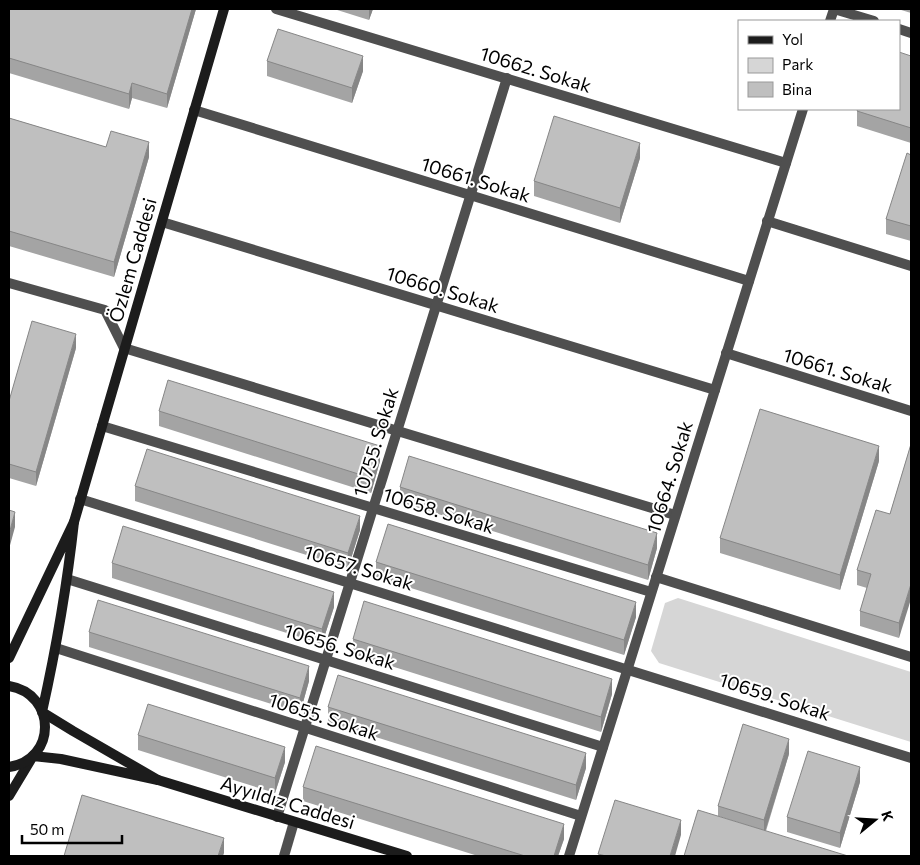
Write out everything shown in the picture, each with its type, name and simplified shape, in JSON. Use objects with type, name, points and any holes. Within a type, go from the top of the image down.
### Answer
[{"type":"street","name":"Özlem Caddesi","points":[[33,756],[40,747],[44,736],[45,723],[42,712],[56,648],[74,522],[80,498],[224,9]]},
{"type":"street","name":"10662. Sokak","points":[[276,9],[786,162]]},
{"type":"street","points":[[834,9],[871,20]]},
{"type":"street","name":"10755. Sokak","points":[[277,817],[507,78]]},
{"type":"street","name":"10661. Sokak","points":[[194,110],[748,282]]},
{"type":"street","name":"10664. Sokak","points":[[569,856],[803,110]]},
{"type":"street","points":[[768,221],[911,266]]},
{"type":"street","name":"10660. Sokak","points":[[162,222],[715,390]]},
{"type":"street","points":[[9,283],[105,310],[124,348],[675,515]]},
{"type":"street","name":"10661. Sokak","points":[[726,353],[911,411]]},
{"type":"street","name":"10658. Sokak","points":[[102,426],[651,592]]},
{"type":"street","name":"10657. Sokak","points":[[80,498],[628,668]]},
{"type":"street","name":"Özlem Caddesi","points":[[9,658],[74,522]]},
{"type":"street","points":[[656,577],[911,657]]},
{"type":"street","name":"10656. Sokak","points":[[67,579],[603,746]]},
{"type":"street","name":"10655. Sokak","points":[[56,648],[581,816]]},
{"type":"street","name":"10659. Sokak","points":[[628,668],[911,758]]},
{"type":"street","points":[[9,686],[27,693],[36,701],[42,712]]},
{"type":"street","name":"Ayyıldız Caddesi","points":[[42,712],[158,780]]},
{"type":"street","points":[[9,767],[23,764],[33,756]]},
{"type":"street","points":[[9,796],[33,756]]},
{"type":"street","name":"Ayyıldız Caddesi","points":[[33,756],[61,758],[158,780],[407,856]]},
{"type":"street","points":[[284,856],[294,822]]},
{"type":"green space","points":[[678,598],[911,672],[911,742],[659,663],[651,651],[665,603]]},
{"type":"building","points":[[9,9],[192,9],[167,94],[132,83],[129,94],[9,58]]},
{"type":"building","points":[[278,29],[363,56],[352,88],[267,61]]},
{"type":"building","points":[[900,52],[911,56],[911,128],[857,111],[900,110]]},
{"type":"building","points":[[554,116],[640,143],[620,208],[534,181]]},
{"type":"building","points":[[9,118],[106,147],[111,131],[149,142],[114,262],[9,231]]},
{"type":"building","points":[[907,153],[911,155],[911,226],[886,219]]},
{"type":"building","points":[[32,321],[76,334],[36,472],[9,464],[9,401]]},
{"type":"building","points":[[168,380],[380,446],[371,478],[159,411]]},
{"type":"building","points":[[760,409],[879,446],[840,575],[720,538]]},
{"type":"building","points":[[911,444],[911,584],[899,623],[860,611],[871,574],[857,570],[876,510],[890,514]]},
{"type":"building","points":[[147,449],[360,516],[348,553],[135,486]]},
{"type":"building","points":[[409,456],[657,533],[648,565],[400,487]]},
{"type":"building","points":[[9,510],[15,512],[9,534]]},
{"type":"building","points":[[388,524],[636,602],[624,640],[376,562]]},
{"type":"building","points":[[123,526],[334,592],[322,629],[112,563]]},
{"type":"building","points":[[98,600],[309,666],[300,698],[89,632]]},
{"type":"building","points":[[364,601],[612,679],[601,717],[353,639]]},
{"type":"building","points":[[338,675],[586,753],[576,785],[328,707]]},
{"type":"building","points":[[148,704],[285,747],[275,778],[138,735]]},
{"type":"building","points":[[743,724],[789,739],[764,820],[718,806]]},
{"type":"building","points":[[316,746],[564,824],[554,856],[525,856],[303,787]]},
{"type":"building","points":[[808,751],[860,767],[840,833],[787,817]]},
{"type":"building","points":[[82,795],[224,838],[218,856],[64,856]]},
{"type":"building","points":[[615,800],[681,820],[670,856],[606,856],[598,854]]},
{"type":"building","points":[[698,810],[848,856],[684,856]]}]
